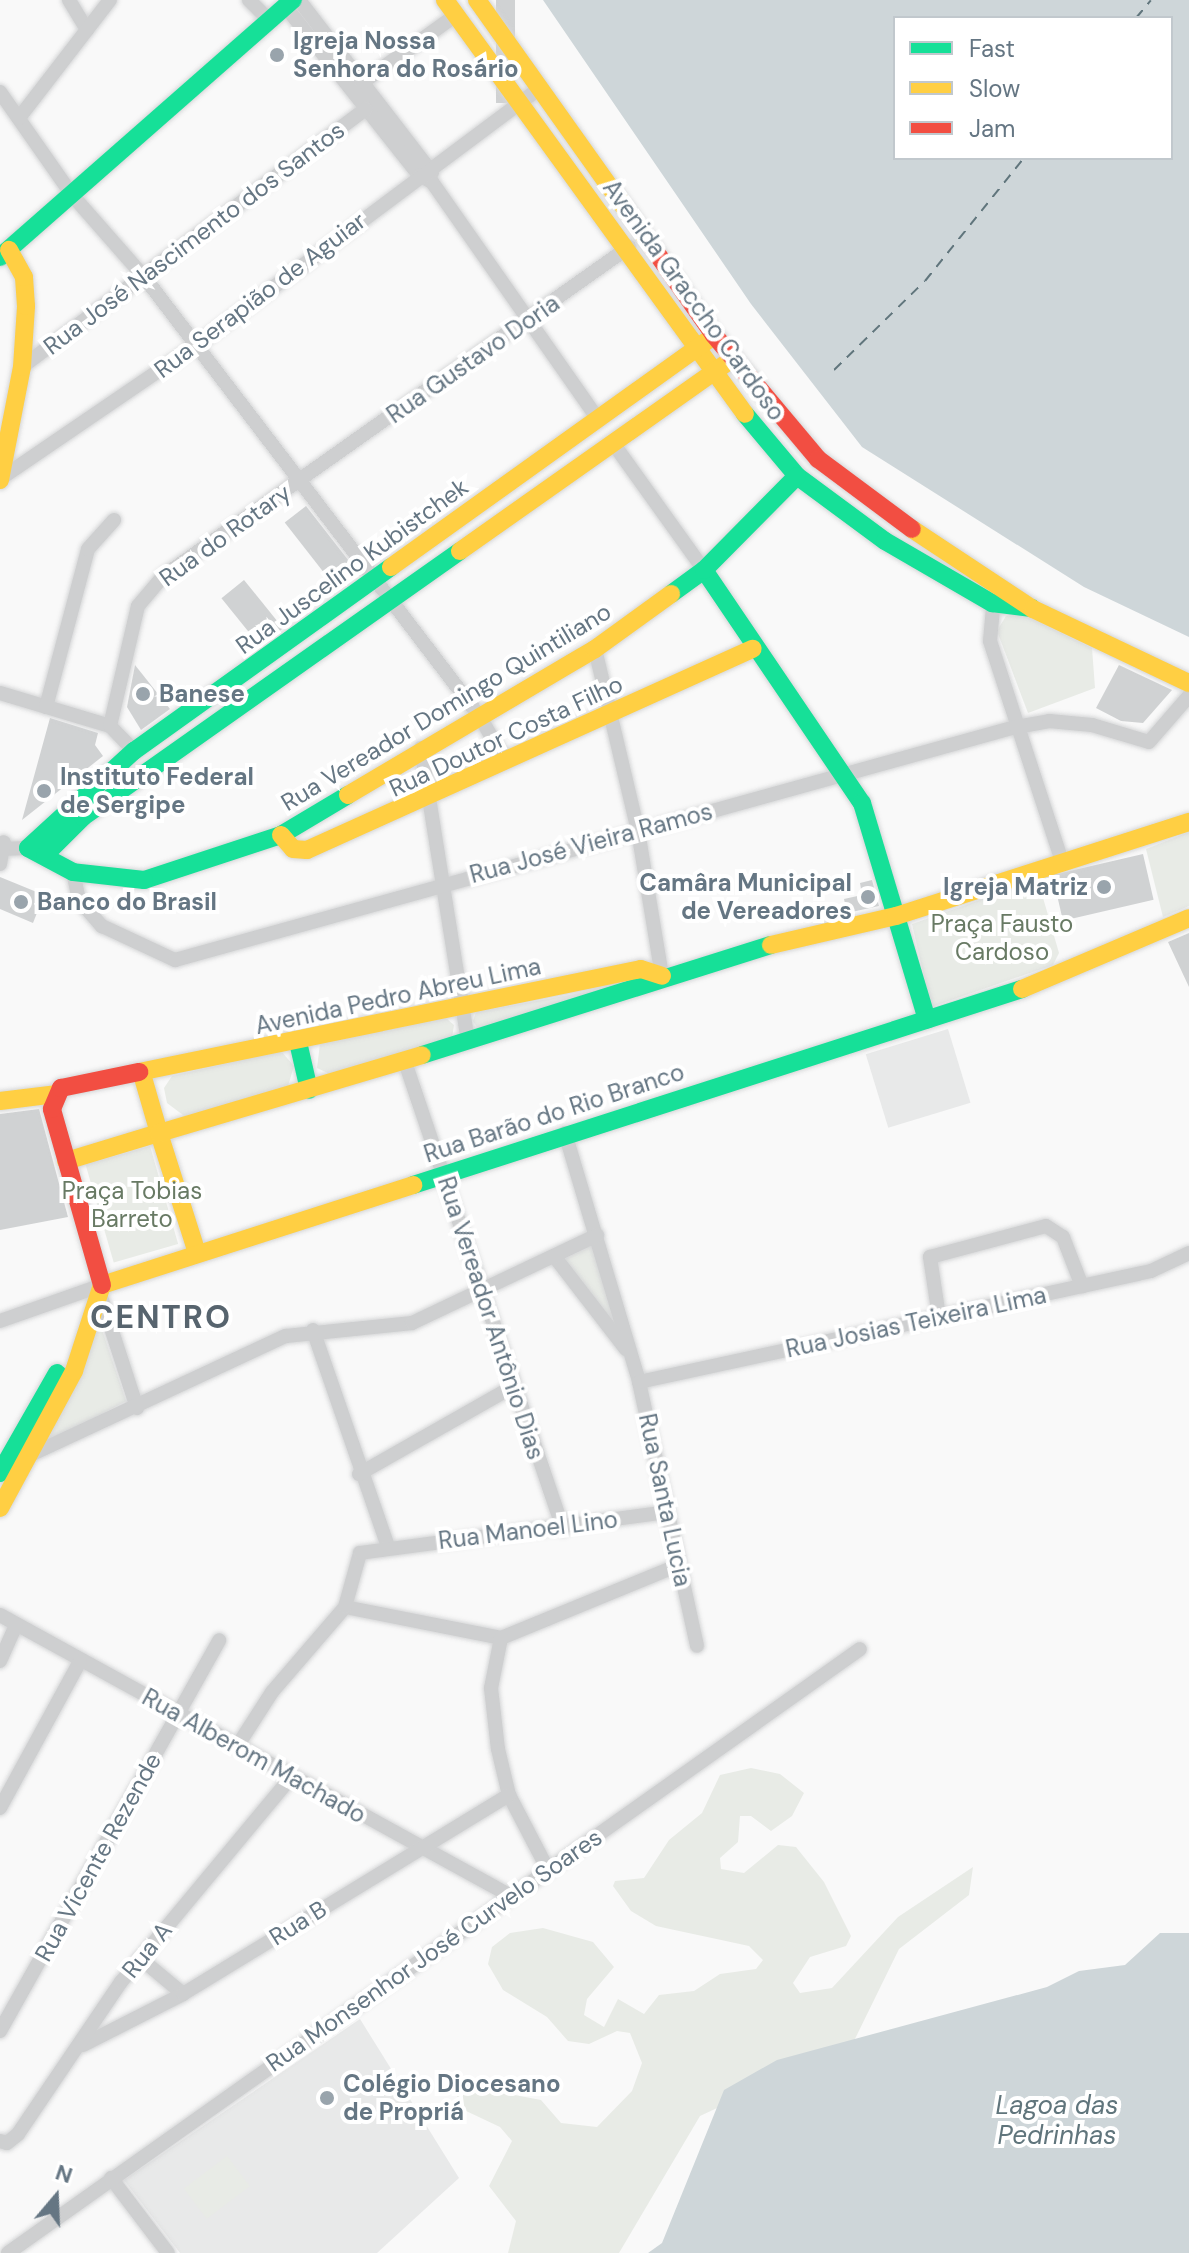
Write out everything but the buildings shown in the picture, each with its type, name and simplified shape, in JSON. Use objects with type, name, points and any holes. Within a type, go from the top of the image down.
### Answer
[{"type":"main road","name":"Avenida Graccho Cardoso","points":[[477,0],[714,335],[737,359],[799,439],[839,478],[999,582],[1033,609]]},
{"type":"main road","points":[[0,480],[22,367],[24,277],[4,254],[292,2]]},
{"type":"main road","name":"Avenida Graccho Cardoso","points":[[451,8],[516,104],[626,249],[695,349],[797,476],[885,541],[992,603]]},
{"type":"main road","points":[[474,40],[495,24]]},
{"type":"main road","name":"Rua Juscelino Kubistchek","points":[[36,852],[134,751],[714,335]]},
{"type":"main road","name":"Rua Juscelino Kubistchek","points":[[77,810],[390,602],[712,370],[737,359]]},
{"type":"main road","points":[[622,400],[641,423]]},
{"type":"main road","name":"Rua Vereador Domingo Quintiliano","points":[[73,872],[158,878],[281,835],[421,748],[595,649],[704,570],[797,476]]},
{"type":"main road","points":[[704,570],[753,649],[871,823],[927,1019],[1036,984],[1189,918]]},
{"type":"main road","points":[[992,603],[1033,609],[1189,683]]},
{"type":"main road","name":"Rua Doutor Costa Filho","points":[[281,835],[293,849],[307,850],[753,649]]},
{"type":"main road","points":[[896,916],[1189,822]]},
{"type":"main road","points":[[36,852],[73,872]]},
{"type":"main road","name":"Avenida Pedro Abreu Lima","points":[[66,1161],[642,990],[662,976],[896,916]]},
{"type":"main road","name":"Avenida Pedro Abreu Lima","points":[[0,1101],[56,1094],[70,1084],[142,1074],[641,969],[662,976]]},
{"type":"main road","name":"Rua Barão do Rio Branco","points":[[197,1253],[927,1019]]},
{"type":"main road","points":[[298,1042],[309,1090]]},
{"type":"main road","points":[[101,1289],[197,1253],[142,1074]]},
{"type":"main road","points":[[0,1508],[74,1371],[101,1289],[52,1109],[56,1094]]},
{"type":"main road","points":[[4,1466],[83,1337]]},
{"type":"street","points":[[69,0],[87,30]]},
{"type":"street","points":[[19,118],[110,0]]},
{"type":"street","points":[[249,0],[270,21]]},
{"type":"street","points":[[292,2],[363,82],[597,418]]},
{"type":"street","points":[[292,2],[366,109],[428,174]]},
{"type":"street","points":[[363,82],[451,8]]},
{"type":"street","name":"Rua Serapião de Aguiar","points":[[0,480],[195,346],[540,88]]},
{"type":"street","points":[[0,92],[72,195],[145,278],[373,581],[480,717],[506,762]]},
{"type":"street","name":"Rua José Nascimento dos Santos","points":[[22,367],[145,278],[366,109]]},
{"type":"street","name":"Rua Gustavo Doria","points":[[299,481],[646,235]]},
{"type":"street","points":[[613,443],[704,570]]},
{"type":"street","name":"Rua do Rotary","points":[[110,726],[130,629],[147,593],[299,481]]},
{"type":"street","points":[[46,707],[88,549],[114,520]]},
{"type":"street","points":[[999,582],[992,603],[990,641],[1062,861]]},
{"type":"street","points":[[595,649],[608,716],[638,831],[662,976]]},
{"type":"street","points":[[0,693],[110,726],[134,751]]},
{"type":"street","name":"Rua José Vieira Ramos","points":[[73,872],[74,889],[90,916],[169,960],[1016,727],[1049,721],[1092,725],[1149,742],[1189,696]]},
{"type":"street","points":[[421,748],[468,1042]]},
{"type":"street","points":[[0,864],[1,846],[36,852]]},
{"type":"street","name":"Rua Vereador Antônio Dias","points":[[405,1062],[512,1387],[563,1529]]},
{"type":"street","name":"Rua Santa Lucia","points":[[565,1133],[639,1382],[697,1646]]},
{"type":"street","points":[[939,1317],[927,1262],[934,1253],[1053,1227],[1082,1286]]},
{"type":"street","points":[[4,1466],[137,1408],[262,1345],[313,1330],[394,1327],[481,1292],[597,1235]]},
{"type":"street","name":"Rua Josias Teixeira Lima","points":[[639,1382],[1151,1271],[1189,1253]]},
{"type":"street","points":[[554,1256],[631,1355]]},
{"type":"street","points":[[0,1321],[101,1289],[137,1408]]},
{"type":"street","points":[[238,1745],[272,1692],[345,1607],[357,1556],[388,1546],[359,1474],[313,1330]]},
{"type":"street","points":[[359,1474],[512,1387]]},
{"type":"street","name":"Rua Manoel Lino","points":[[388,1546],[563,1529],[667,1512]]},
{"type":"street","points":[[345,1607],[501,1638],[679,1565]]},
{"type":"street","name":"Rua Alberom Machado","points":[[0,1615],[509,1895]]},
{"type":"street","points":[[0,1661],[16,1625]]},
{"type":"street","points":[[501,1638],[492,1711],[509,1795],[548,1870]]},
{"type":"street","name":"Rua Vicente Rezende","points":[[0,2031],[219,1640]]},
{"type":"street","name":"Rua Monsenhor José Curvelo Soares","points":[[8,2253],[860,1649]]},
{"type":"street","points":[[0,1808],[80,1661]]},
{"type":"street","name":"Rua A","points":[[0,2141],[7,2143],[18,2134],[83,2045],[140,1958],[292,1776]]},
{"type":"street","name":"Rua B","points":[[83,2045],[183,1994],[509,1795]]},
{"type":"street","points":[[140,1958],[183,1994]]},
{"type":"street","points":[[111,2178],[168,2253]]},
{"type":"shaded area","points":[[948,1029],[971,1103],[888,1128],[866,1054]]},
{"type":"shaded area","name":"Colégio Diocesano de Propriá","points":[[360,2019],[459,2178],[377,2253],[180,2253],[124,2180]]},
{"type":"green space","points":[[1022,614],[1092,648],[1095,688],[1028,713],[997,631],[1006,616]]},
{"type":"green space","points":[[1189,832],[1189,906],[1163,917],[1146,849]]},
{"type":"green space","name":"Praça Fausto Cardoso","points":[[1031,882],[1039,884],[1059,953],[1053,965],[931,1007],[912,924]]},
{"type":"green space","points":[[657,979],[478,1029],[473,1021],[476,1012]]},
{"type":"green space","points":[[446,1018],[454,1025],[452,1038],[330,1074],[317,1068],[320,1044]]},
{"type":"green space","points":[[281,1051],[294,1066],[288,1086],[187,1118],[167,1103],[164,1088],[172,1076]]},
{"type":"green space","name":"Praça Tobias Barreto","points":[[150,1146],[178,1244],[114,1263],[86,1164]]},
{"type":"green space","points":[[593,1245],[620,1332],[564,1259]]},
{"type":"green space","points":[[100,1324],[126,1401],[46,1444]]},
{"type":"green space","points":[[751,1768],[780,1774],[804,1793],[792,1816],[771,1831],[751,1816],[740,1816],[738,1842],[720,1858],[721,1869],[744,1873],[778,1845],[796,1847],[824,1882],[851,1936],[846,1946],[810,1957],[793,1983],[800,1993],[832,1988],[898,1917],[973,1867],[969,1895],[899,1949],[852,2045],[700,2116],[619,2253],[508,2253],[516,2221],[489,2186],[512,2141],[500,2127],[464,2110],[456,2094],[472,2087],[541,2100],[561,2123],[597,2127],[632,2091],[642,2063],[630,2033],[617,2031],[589,2044],[568,2041],[547,2017],[503,1990],[488,1964],[492,1947],[510,1933],[543,1928],[593,1942],[614,1967],[587,1999],[584,2015],[604,2027],[618,1999],[644,2014],[659,1995],[694,1991],[720,1974],[756,1969],[763,1960],[749,1946],[656,1926],[631,1911],[613,1886],[615,1881],[644,1878],[669,1840],[702,1813],[720,1775]]},
{"type":"green space","points":[[227,2156],[250,2186],[207,2219],[184,2188]]},
{"type":"water","points":[[543,0],[1189,0],[1189,637],[1084,587],[862,447],[751,304]]},
{"type":"water","name":"Lagoa das Pedrinhas","points":[[1160,1933],[1189,1933],[1189,2253],[648,2253],[662,2243],[724,2090],[777,2060],[1047,1987],[1079,1971],[1125,1965]]},
{"type":"ferry route","points":[[1138,16],[1151,0]]},
{"type":"ferry route","points":[[834,370],[925,281],[1022,160]]},
{"type":"traffic: fast","points":[[0,257],[293,0]]},
{"type":"traffic: fast","points":[[745,414],[797,476],[885,541],[992,603],[1032,608]]},
{"type":"traffic: fast","points":[[671,594],[704,570],[797,476]]},
{"type":"traffic: fast","points":[[45,855],[83,817],[460,551]]},
{"type":"traffic: fast","points":[[348,795],[281,835],[144,880],[73,872],[28,848],[134,751],[391,567]]},
{"type":"traffic: fast","points":[[704,570],[862,803],[927,1019]]},
{"type":"traffic: fast","points":[[422,1055],[771,945]]},
{"type":"traffic: fast","points":[[413,1185],[1022,989]]},
{"type":"traffic: fast","points":[[298,1042],[309,1090]]},
{"type":"traffic: fast","points":[[0,1473],[57,1373]]},
{"type":"traffic: slow","points":[[445,0],[745,414]]},
{"type":"traffic: slow","points":[[477,0],[651,245]]},
{"type":"traffic: slow","points":[[0,480],[22,367],[26,306],[24,277],[9,250]]},
{"type":"traffic: slow","points":[[391,567],[708,340]]},
{"type":"traffic: slow","points":[[460,551],[725,364]]},
{"type":"traffic: slow","points":[[912,529],[1033,609],[1189,683]]},
{"type":"traffic: slow","points":[[348,795],[595,649],[671,594]]},
{"type":"traffic: slow","points":[[281,835],[293,849],[307,850],[753,649]]},
{"type":"traffic: slow","points":[[771,945],[896,916],[1189,822]]},
{"type":"traffic: slow","points":[[1022,989],[1189,918]]},
{"type":"traffic: slow","points":[[139,1072],[641,969],[662,976]]},
{"type":"traffic: slow","points":[[197,1253],[159,1133],[422,1055]]},
{"type":"traffic: slow","points":[[66,1161],[159,1133],[142,1074]]},
{"type":"traffic: slow","points":[[0,1101],[56,1094]]},
{"type":"traffic: slow","points":[[102,1285],[413,1185]]},
{"type":"traffic: slow","points":[[0,1508],[74,1371],[102,1285]]},
{"type":"traffic: jam","points":[[651,245],[714,335],[818,459],[912,529]]},
{"type":"traffic: jam","points":[[102,1285],[52,1109],[61,1088],[139,1072]]},
{"type":"place","name":"Igreja Nossa Senhora do Rosário","points":[[277,55]]},
{"type":"place","name":"Banese","points":[[143,694]]},
{"type":"place","name":"Instituto Federal de Sergipe","points":[[44,791]]},
{"type":"place","name":"Igreja Matriz","points":[[1104,887]]},
{"type":"place","name":"Camâra Municipal de Vereadores","points":[[868,897]]},
{"type":"place","name":"Banco do Brasil","points":[[21,902]]},
{"type":"place","name":"Colégio Diocesano de Propriá","points":[[327,2098]]},
{"type":"district","name":"CENTRO","points":[[161,1317]]}]
